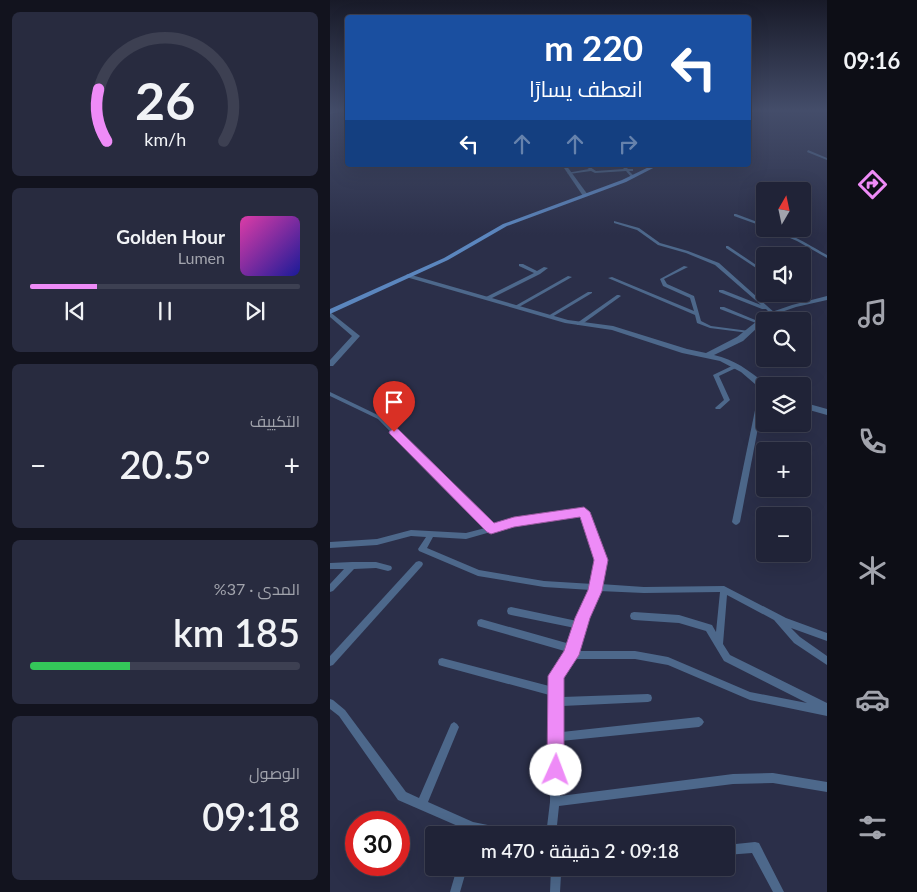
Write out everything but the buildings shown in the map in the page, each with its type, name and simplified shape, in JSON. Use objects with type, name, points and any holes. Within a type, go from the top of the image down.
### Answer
[{"type":"main road","points":[[330,313],[466,249],[505,225],[652,167]]},
{"type":"street","points":[[809,152],[827,159]]},
{"type":"street","points":[[565,167],[585,195]]},
{"type":"street","points":[[587,167],[590,170]]},
{"type":"street","points":[[624,167],[634,174]]},
{"type":"street","points":[[628,167],[634,174]]},
{"type":"street","points":[[569,173],[590,170],[598,172],[627,170],[634,174]]},
{"type":"street","points":[[735,215],[756,223]]},
{"type":"street","points":[[616,222],[638,229],[659,244],[717,264],[771,311]]},
{"type":"street","points":[[793,238],[827,257]]},
{"type":"street","points":[[726,246],[756,267]]},
{"type":"street","points":[[521,265],[538,273]]},
{"type":"street","points":[[686,267],[662,279],[665,284],[692,297],[696,319],[704,325],[747,332]]},
{"type":"street","points":[[488,298],[546,268]]},
{"type":"street","points":[[408,276],[579,324],[619,329],[685,351],[709,355],[736,366],[756,378]]},
{"type":"street","points":[[517,306],[570,277]]},
{"type":"street","points":[[610,278],[696,314]]},
{"type":"street","points":[[721,290],[771,311],[827,298]]},
{"type":"street","points":[[550,316],[590,293]]},
{"type":"street","points":[[579,324],[619,296]]},
{"type":"street","points":[[722,308],[756,321]]},
{"type":"street","points":[[330,313],[356,336],[330,364]]},
{"type":"street","points":[[709,355],[724,349],[756,324]]},
{"type":"street","points":[[718,408],[727,400],[716,375],[736,366]]},
{"type":"street","points":[[330,394],[380,418],[491,529]]},
{"type":"street","points":[[811,408],[827,412]]},
{"type":"street","points":[[736,522],[756,426]]},
{"type":"street","points":[[330,545],[377,542],[411,533],[466,536],[514,522],[584,512],[601,560],[596,587],[580,625],[572,652],[556,676],[558,697],[555,802],[552,826]]},
{"type":"street","points":[[431,534],[422,549],[478,573],[544,584],[644,590],[724,589],[776,617],[827,637]]},
{"type":"street","points":[[330,566],[376,564],[388,568]]},
{"type":"street","points":[[330,662],[419,564]]},
{"type":"street","points":[[330,589],[353,566]]},
{"type":"street","points":[[719,645],[724,589]]},
{"type":"street","points":[[511,611],[580,625]]},
{"type":"street","points":[[634,616],[680,619],[709,628],[727,658],[827,709]]},
{"type":"street","points":[[776,617],[798,640],[827,661]]},
{"type":"street","points":[[481,622],[572,652],[635,655],[668,661],[750,696],[827,709]]},
{"type":"street","points":[[442,662],[558,697],[648,698]]},
{"type":"street","points":[[330,702],[342,713],[402,796],[422,804],[463,826]]},
{"type":"street","points":[[556,737],[700,722]]},
{"type":"street","points":[[422,804],[454,727]]},
{"type":"street","points":[[555,802],[733,779],[773,778],[827,786]]},
{"type":"street","points":[[735,849],[755,847],[779,892]]},
{"type":"street","points":[[455,892],[460,876]]},
{"type":"street","points":[[555,892],[556,876]]},
{"type":"route","points":[[394,432],[491,529],[514,522],[584,512],[601,560],[595,591],[582,618],[571,655],[556,676],[558,693],[556,770]]}]
